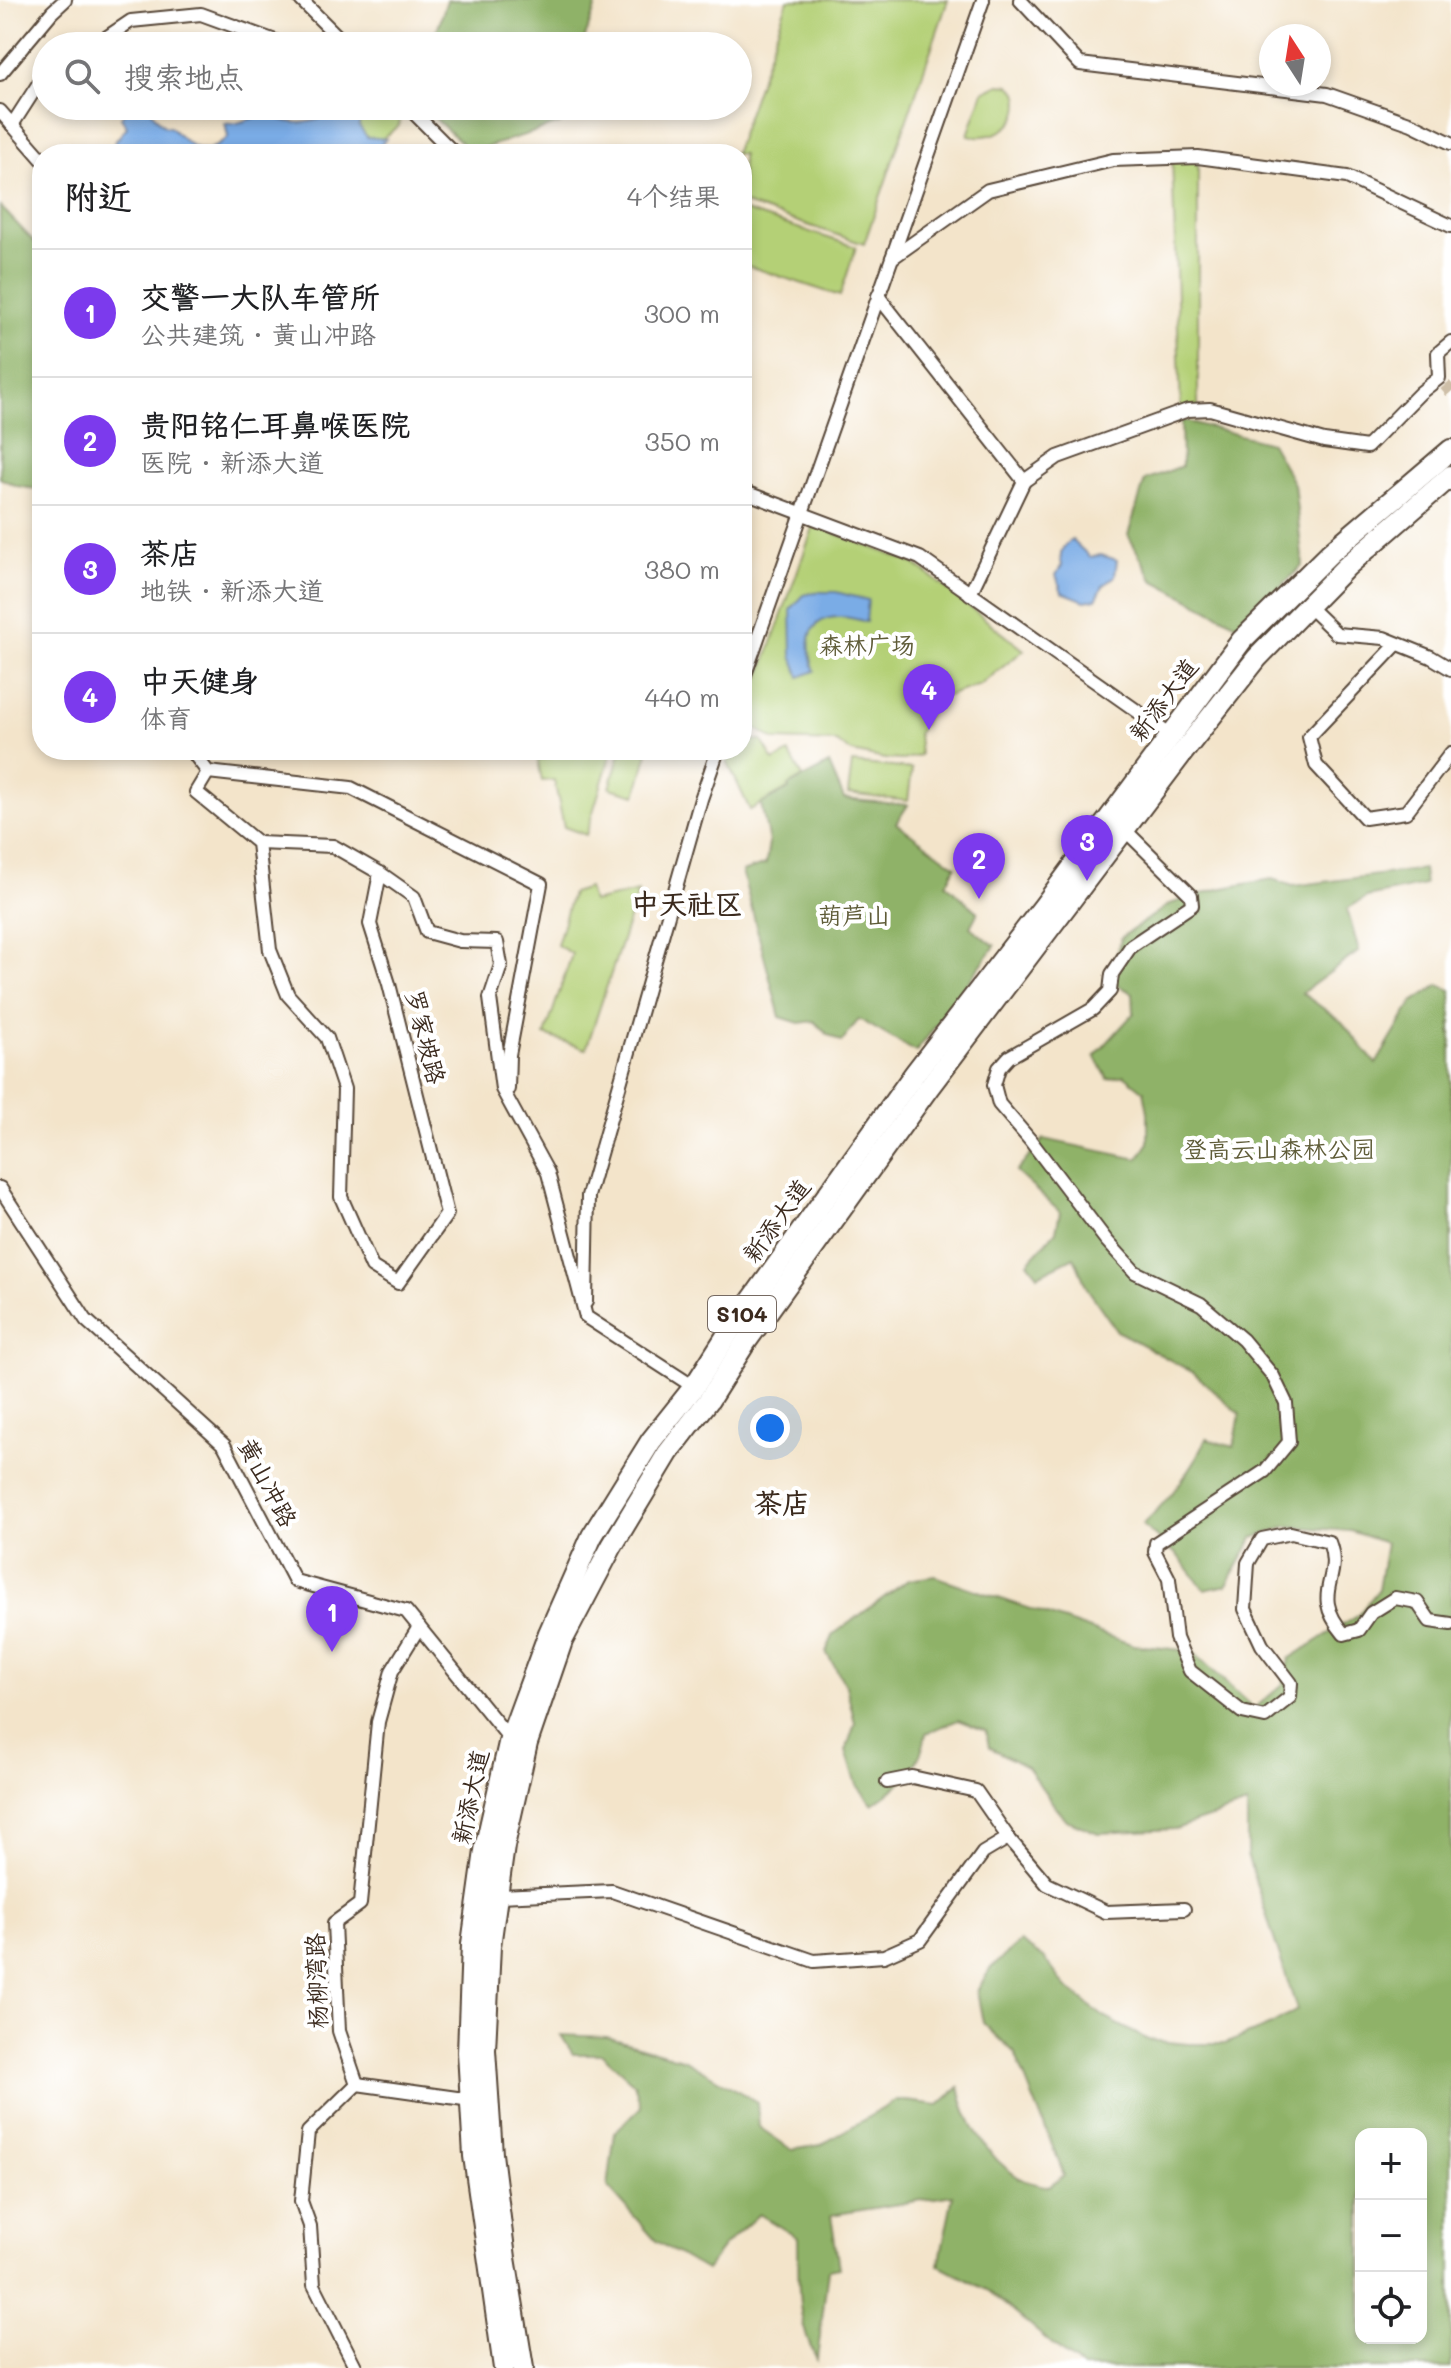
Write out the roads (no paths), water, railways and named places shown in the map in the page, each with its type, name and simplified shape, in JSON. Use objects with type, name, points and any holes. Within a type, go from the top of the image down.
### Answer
[{"type":"main road","name":"新添大道","points":[[523,2368],[492,2154],[485,2050],[490,1946],[518,1741],[562,1641],[612,1546],[668,1453],[709,1400],[745,1343],[929,1087],[1124,829],[1242,640],[1330,553],[1451,450]]},
{"type":"main road","name":"新添大道","points":[[504,2368],[474,2156],[468,2052],[472,1944],[486,1844],[549,1633],[592,1536],[651,1441],[694,1387],[729,1332],[915,1073],[1044,906],[1179,740],[1346,567],[1451,476]]},
{"type":"street","points":[[35,32],[65,0]]},
{"type":"street","points":[[301,0],[333,32]]},
{"type":"street","points":[[752,655],[983,0]]},
{"type":"street","points":[[1020,0],[1080,64],[1327,94],[1412,124],[1451,143]]},
{"type":"street","points":[[115,32],[131,21],[201,14],[250,32]]},
{"type":"street","points":[[0,74],[32,36]]},
{"type":"street","points":[[12,125],[32,94]]},
{"type":"street","points":[[0,111],[32,148]]},
{"type":"street","points":[[421,120],[445,144]]},
{"type":"street","points":[[892,258],[988,190],[1113,160],[1198,157],[1347,177],[1451,226]]},
{"type":"street","points":[[878,296],[1024,481]]},
{"type":"street","points":[[970,594],[1024,481],[1058,457],[1188,410],[1210,409],[1324,441],[1367,447],[1420,393],[1442,382],[1438,353],[1451,342]]},
{"type":"street","points":[[752,495],[920,558],[1179,740]]},
{"type":"street","points":[[1308,606],[1337,634],[1384,638],[1451,669]]},
{"type":"street","points":[[1397,644],[1309,737],[1316,765],[1365,818],[1406,812],[1451,753]]},
{"type":"street","points":[[199,760],[208,772],[351,788],[541,884],[509,1055],[508,1100]]},
{"type":"street","points":[[586,1317],[588,1196],[697,812],[715,760]]},
{"type":"street","points":[[208,772],[196,792],[258,843],[333,846],[414,897],[427,932],[460,941],[497,942],[501,965],[490,998],[502,1089],[548,1173],[586,1317],[694,1387]]},
{"type":"street","points":[[1124,829],[1191,895],[1192,905],[1131,946],[1112,974],[1110,991],[1093,1009],[1009,1057],[999,1068],[994,1085],[999,1104],[1125,1262],[1135,1272],[1201,1304],[1243,1340],[1273,1376],[1286,1403],[1289,1442],[1265,1471],[1156,1543],[1155,1552],[1169,1579],[1176,1638],[1190,1671],[1242,1712],[1265,1717],[1290,1697],[1291,1683],[1262,1645],[1245,1609],[1248,1563],[1262,1539],[1291,1533],[1329,1542],[1335,1558],[1326,1591],[1329,1616],[1344,1634],[1359,1630],[1371,1613],[1395,1598],[1417,1602],[1430,1621],[1451,1624]]},
{"type":"street","name":"罗家坡路","points":[[258,843],[270,950],[288,995],[327,1038],[344,1089],[341,1197],[372,1267],[398,1283],[447,1214],[389,984],[370,924],[380,873]]},
{"type":"street","name":"黄山冲路","points":[[0,1188],[86,1320],[224,1445],[295,1581],[406,1611],[518,1741]]},
{"type":"street","name":"杨柳湾路","points":[[357,2084],[339,2031],[334,1923],[360,1904],[378,1722],[392,1671],[419,1627]]},
{"type":"street","points":[[887,1782],[912,1777],[976,1791],[1008,1838],[1047,1884],[1106,1912],[1184,1909]]},
{"type":"street","points":[[497,1896],[612,1891],[814,1961],[884,1956],[920,1940],[983,1853],[1008,1838]]},
{"type":"street","points":[[356,2368],[314,2285],[310,2226],[301,2201],[308,2132],[357,2084],[471,2100]]},
{"type":"water","points":[[123,120],[159,120],[188,143],[114,143],[127,127]]},
{"type":"water","points":[[283,120],[303,123],[359,120],[359,126],[367,137],[386,139],[381,144],[220,144],[228,137],[225,123]]},
{"type":"water","points":[[1072,540],[1090,557],[1101,555],[1117,560],[1115,576],[1103,586],[1096,599],[1085,601],[1062,592],[1056,575],[1062,565],[1062,551]]},
{"type":"water","points":[[836,592],[868,600],[866,622],[838,617],[818,624],[812,631],[810,642],[815,671],[800,677],[792,656],[791,609],[804,595]]},
{"type":"tunnel","points":[[1445,385],[1451,392]]},
{"type":"place","name":"中天健身","points":[[929,730]]},
{"type":"place","name":"茶店","points":[[1087,881]]},
{"type":"place","name":"贵阳铭仁耳鼻喉医院","points":[[979,899]]},
{"type":"place","name":"交警一大队车管所","points":[[332,1652]]},
{"type":"district","name":"中天社区","points":[[687,904]]},
{"type":"district","name":"茶店","points":[[782,1503]]},
{"type":"park label","name":"森林广场","points":[[867,646]]},
{"type":"park label","name":"葫芦山","points":[[854,916]]},
{"type":"park label","name":"登高云山森林公园","points":[[1279,1150]]}]
